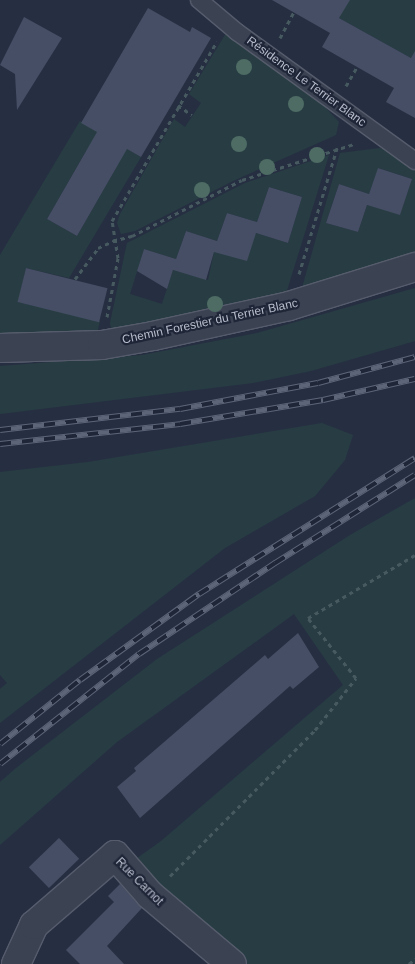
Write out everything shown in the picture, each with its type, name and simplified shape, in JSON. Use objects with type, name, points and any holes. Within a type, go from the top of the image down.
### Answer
[{"type":"street","name":"Chemin Forestier du Terrier Blanc","points":[[0,348],[102,345],[289,306],[415,267]]},
{"type":"street","name":"Rue Carnot","points":[[16,964],[34,925],[115,855],[150,895],[232,964]]},
{"type":"lane","name":"Résidence Le Terrier Blanc","points":[[199,0],[227,24],[415,161]]},
{"type":"path","points":[[269,55],[294,12]]},
{"type":"path","points":[[102,345],[118,258],[113,241],[112,221],[227,24]]},
{"type":"path","points":[[178,105],[192,115]]},
{"type":"path","points":[[75,279],[98,248],[113,241],[132,236],[242,180],[337,148],[384,138]]},
{"type":"path","points":[[289,306],[337,148]]},
{"type":"path","points":[[150,895],[308,737],[356,678],[308,618],[415,554]]},
{"type":"path","points":[[409,964],[415,959]]},
{"type":"green space","points":[[342,0],[415,0],[415,79],[411,58],[339,18]]},
{"type":"green space","points":[[228,30],[323,105],[339,122],[336,135],[233,181],[135,231],[121,234],[117,223],[120,214],[174,119],[185,127],[201,103],[189,94]]},
{"type":"green space","points":[[80,121],[141,157],[69,278],[26,268],[18,302],[100,321],[97,334],[0,338],[0,255]],"holes":[[[86,151],[116,168],[77,236],[47,219]]]},
{"type":"green space","points":[[380,148],[398,154],[415,166],[415,260],[300,295],[340,153]],"holes":[[[379,168],[412,179],[400,214],[367,205],[358,232],[326,223],[339,184],[369,194]]]},
{"type":"green space","points":[[329,155],[284,300],[112,333],[110,323],[127,243],[245,183]],"holes":[[[269,187],[302,197],[288,243],[256,233],[214,252],[208,280],[173,270],[162,304],[130,294],[144,249],[176,259],[186,231],[217,241],[227,213],[257,222]]]},
{"type":"green space","points":[[415,288],[415,341],[311,371],[253,383],[0,414],[0,366],[142,355],[257,333]]},
{"type":"green space","points":[[322,423],[353,435],[345,460],[315,496],[225,548],[0,723],[0,689],[7,683],[0,675],[0,472],[88,462]]},
{"type":"green space","points":[[415,498],[415,964],[215,964],[112,876],[161,841],[343,685],[294,614],[117,742],[0,845],[0,782],[16,768],[157,659],[350,535]]},
{"type":"building","points":[[272,0],[350,0],[339,18],[411,58],[415,51],[415,118],[386,102],[394,88],[322,47],[330,33]]},
{"type":"building","points":[[148,8],[190,32],[192,27],[211,38],[141,157],[127,149],[77,236],[47,219],[97,132],[81,123]]},
{"type":"building","points":[[24,17],[62,38],[17,110],[15,74],[0,65]]},
{"type":"building","points":[[378,168],[412,179],[400,215],[367,205],[358,232],[326,223],[339,184],[369,194]]},
{"type":"building","points":[[269,187],[302,197],[288,243],[256,233],[247,261],[214,252],[206,280],[173,270],[167,289],[137,271],[144,249],[176,259],[186,231],[217,241],[227,213],[257,222]]},
{"type":"building","points":[[26,268],[108,288],[99,322],[18,302]]},
{"type":"building","points":[[298,633],[319,667],[293,689],[290,686],[140,818],[117,787],[136,771],[134,768],[265,655],[268,659]]},
{"type":"building","points":[[59,838],[79,859],[49,888],[29,867]]},
{"type":"building","points":[[120,884],[142,908],[107,946],[124,964],[80,964],[66,950],[114,902],[108,896]]},
{"type":"railway","points":[[0,430],[180,409],[318,383],[415,357]]},
{"type":"railway","points":[[0,444],[180,424],[323,400],[415,379]]},
{"type":"railway","points":[[0,744],[80,680],[199,594],[415,458]]},
{"type":"railway","points":[[0,764],[139,654],[275,563],[415,475]]}]
